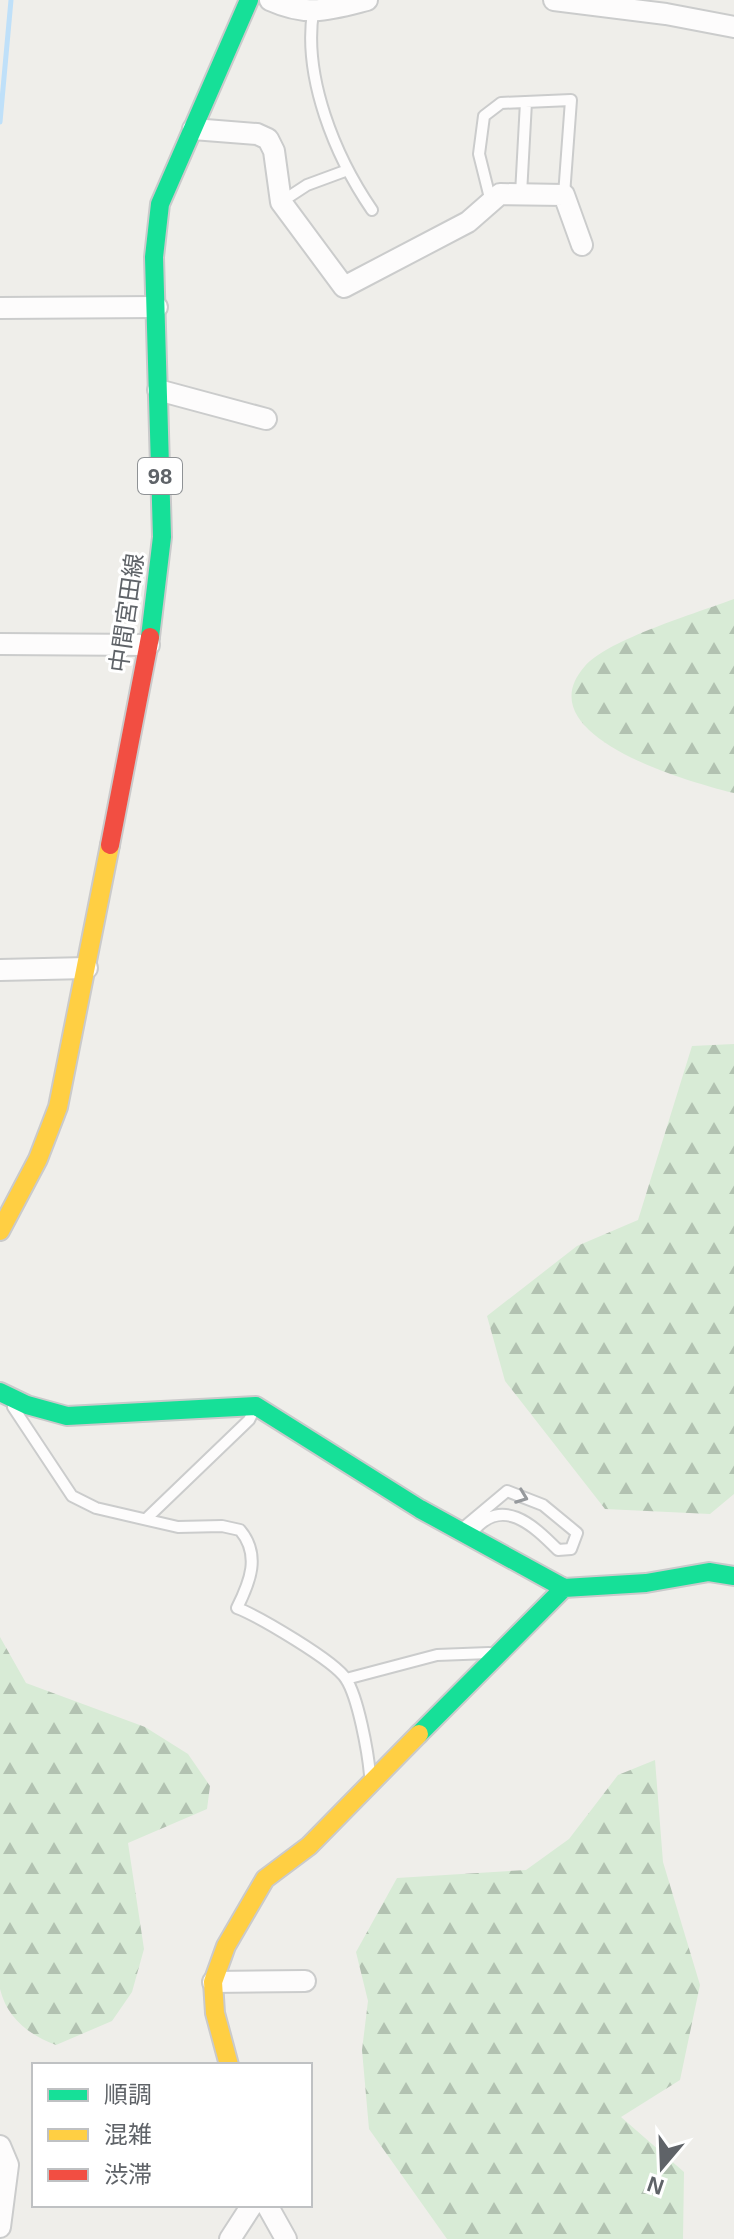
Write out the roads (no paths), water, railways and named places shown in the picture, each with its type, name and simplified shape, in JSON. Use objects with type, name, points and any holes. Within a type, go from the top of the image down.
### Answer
[{"type":"street","name":"中間宮田線","points":[[0,1231],[38,1159],[58,1107],[149,645],[162,537],[154,257],[160,204],[249,0]]},
{"type":"street","points":[[270,0],[289,9],[313,12],[367,0]]},
{"type":"street","points":[[554,0],[666,14],[734,27]]},
{"type":"street","points":[[193,129],[257,134],[268,139],[274,151],[281,202],[344,287],[468,222],[500,194],[564,195],[582,245]]},
{"type":"street","points":[[0,308],[157,307]]},
{"type":"street","points":[[158,390],[266,419]]},
{"type":"street","points":[[0,644],[149,645]]},
{"type":"street","points":[[0,970],[87,968]]},
{"type":"street","points":[[6,1395],[67,1416],[256,1406],[464,1534],[564,1588],[646,1583],[709,1572],[734,1576]]},
{"type":"street","points":[[228,2063],[215,2013],[213,1982],[226,1946],[265,1879],[309,1846],[564,1588]]},
{"type":"street","points":[[213,1982],[305,1981]]},
{"type":"street","points":[[0,2146],[8,2165],[0,2227]]},
{"type":"street","points":[[230,2239],[251,2207]]},
{"type":"street","points":[[268,2207],[286,2239]]},
{"type":"lane","points":[[313,12],[311,26],[321,107],[345,171],[372,210]]},
{"type":"lane","points":[[491,202],[479,154],[484,116],[501,103],[571,100],[564,195]]},
{"type":"lane","points":[[521,194],[526,102]]},
{"type":"lane","points":[[281,202],[307,185],[345,171]]},
{"type":"lane","points":[[6,1395],[14,1412],[72,1496],[96,1508],[178,1527],[222,1526],[240,1530],[254,1558],[247,1588],[237,1608],[285,1634],[346,1679],[367,1747],[371,1783]]},
{"type":"lane","points":[[146,1519],[249,1420],[256,1406]]},
{"type":"lane","points":[[507,1491],[543,1505],[577,1533],[571,1549],[558,1550],[531,1523],[509,1515],[479,1523],[464,1534],[507,1491]]},
{"type":"lane","points":[[346,1679],[437,1655],[499,1653]]},
{"type":"waterway","points":[[0,122],[11,0]]}]
